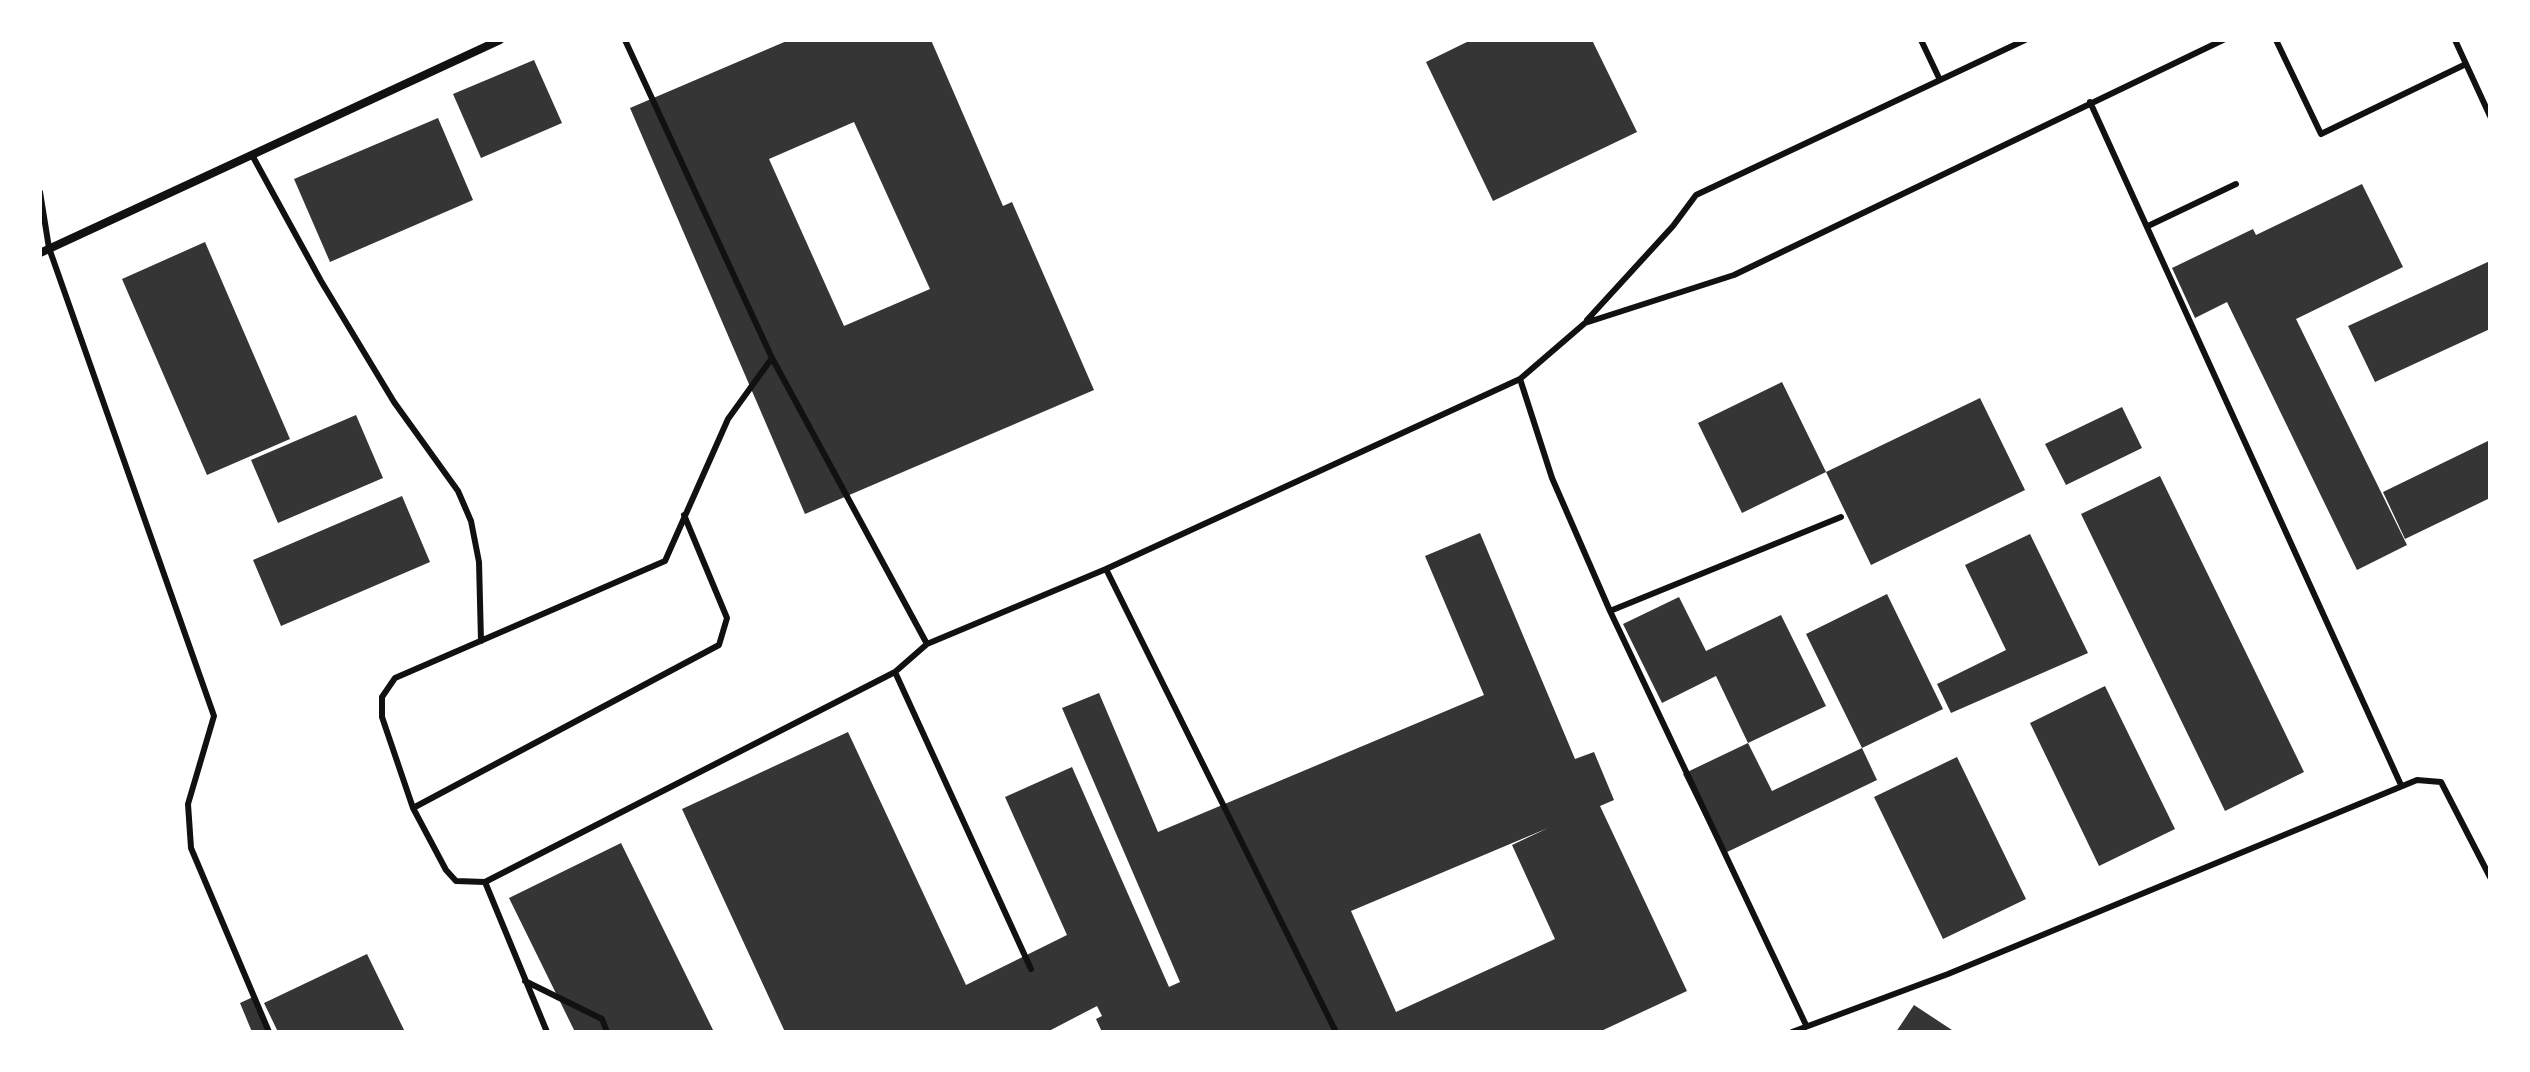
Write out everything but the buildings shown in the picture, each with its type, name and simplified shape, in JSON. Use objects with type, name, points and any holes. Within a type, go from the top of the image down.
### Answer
[{"type":"street","points":[[40,253],[500,40]]},
{"type":"lane","points":[[625,40],[772,358],[927,644]]},
{"type":"lane","points":[[1921,40],[1940,80]]},
{"type":"lane","points":[[772,358],[728,419],[665,561],[395,678],[382,697],[382,717],[413,808],[446,870],[456,881],[485,882],[895,672],[927,644],[1106,569],[1520,379],[1585,323],[1673,226],[1696,195],[2025,40]]},
{"type":"lane","points":[[1585,323],[1734,275],[2223,40]]},
{"type":"lane","points":[[2276,40],[2321,134],[2466,64]]},
{"type":"lane","points":[[2455,40],[2490,116]]},
{"type":"lane","points":[[2090,102],[2401,785]]},
{"type":"lane","points":[[252,155],[321,281],[394,402],[458,491],[471,521],[479,562],[481,641]]},
{"type":"lane","points":[[2148,226],[2236,184]]},
{"type":"lane","points":[[40,192],[49,248],[214,716],[188,804],[191,848],[269,1032]]},
{"type":"lane","points":[[1520,379],[1552,478],[1610,611],[1806,1025]]},
{"type":"lane","points":[[413,808],[719,645],[727,618],[684,515]]},
{"type":"lane","points":[[1610,611],[1841,517]]},
{"type":"lane","points":[[1106,569],[1336,1032]]},
{"type":"lane","points":[[895,672],[1031,969]]},
{"type":"lane","points":[[1792,1032],[1948,974],[2401,785],[2426,779],[2441,782],[2490,877]]},
{"type":"lane","points":[[485,882],[547,1032]]},
{"type":"lane","points":[[525,981],[602,1019],[607,1032]]}]
